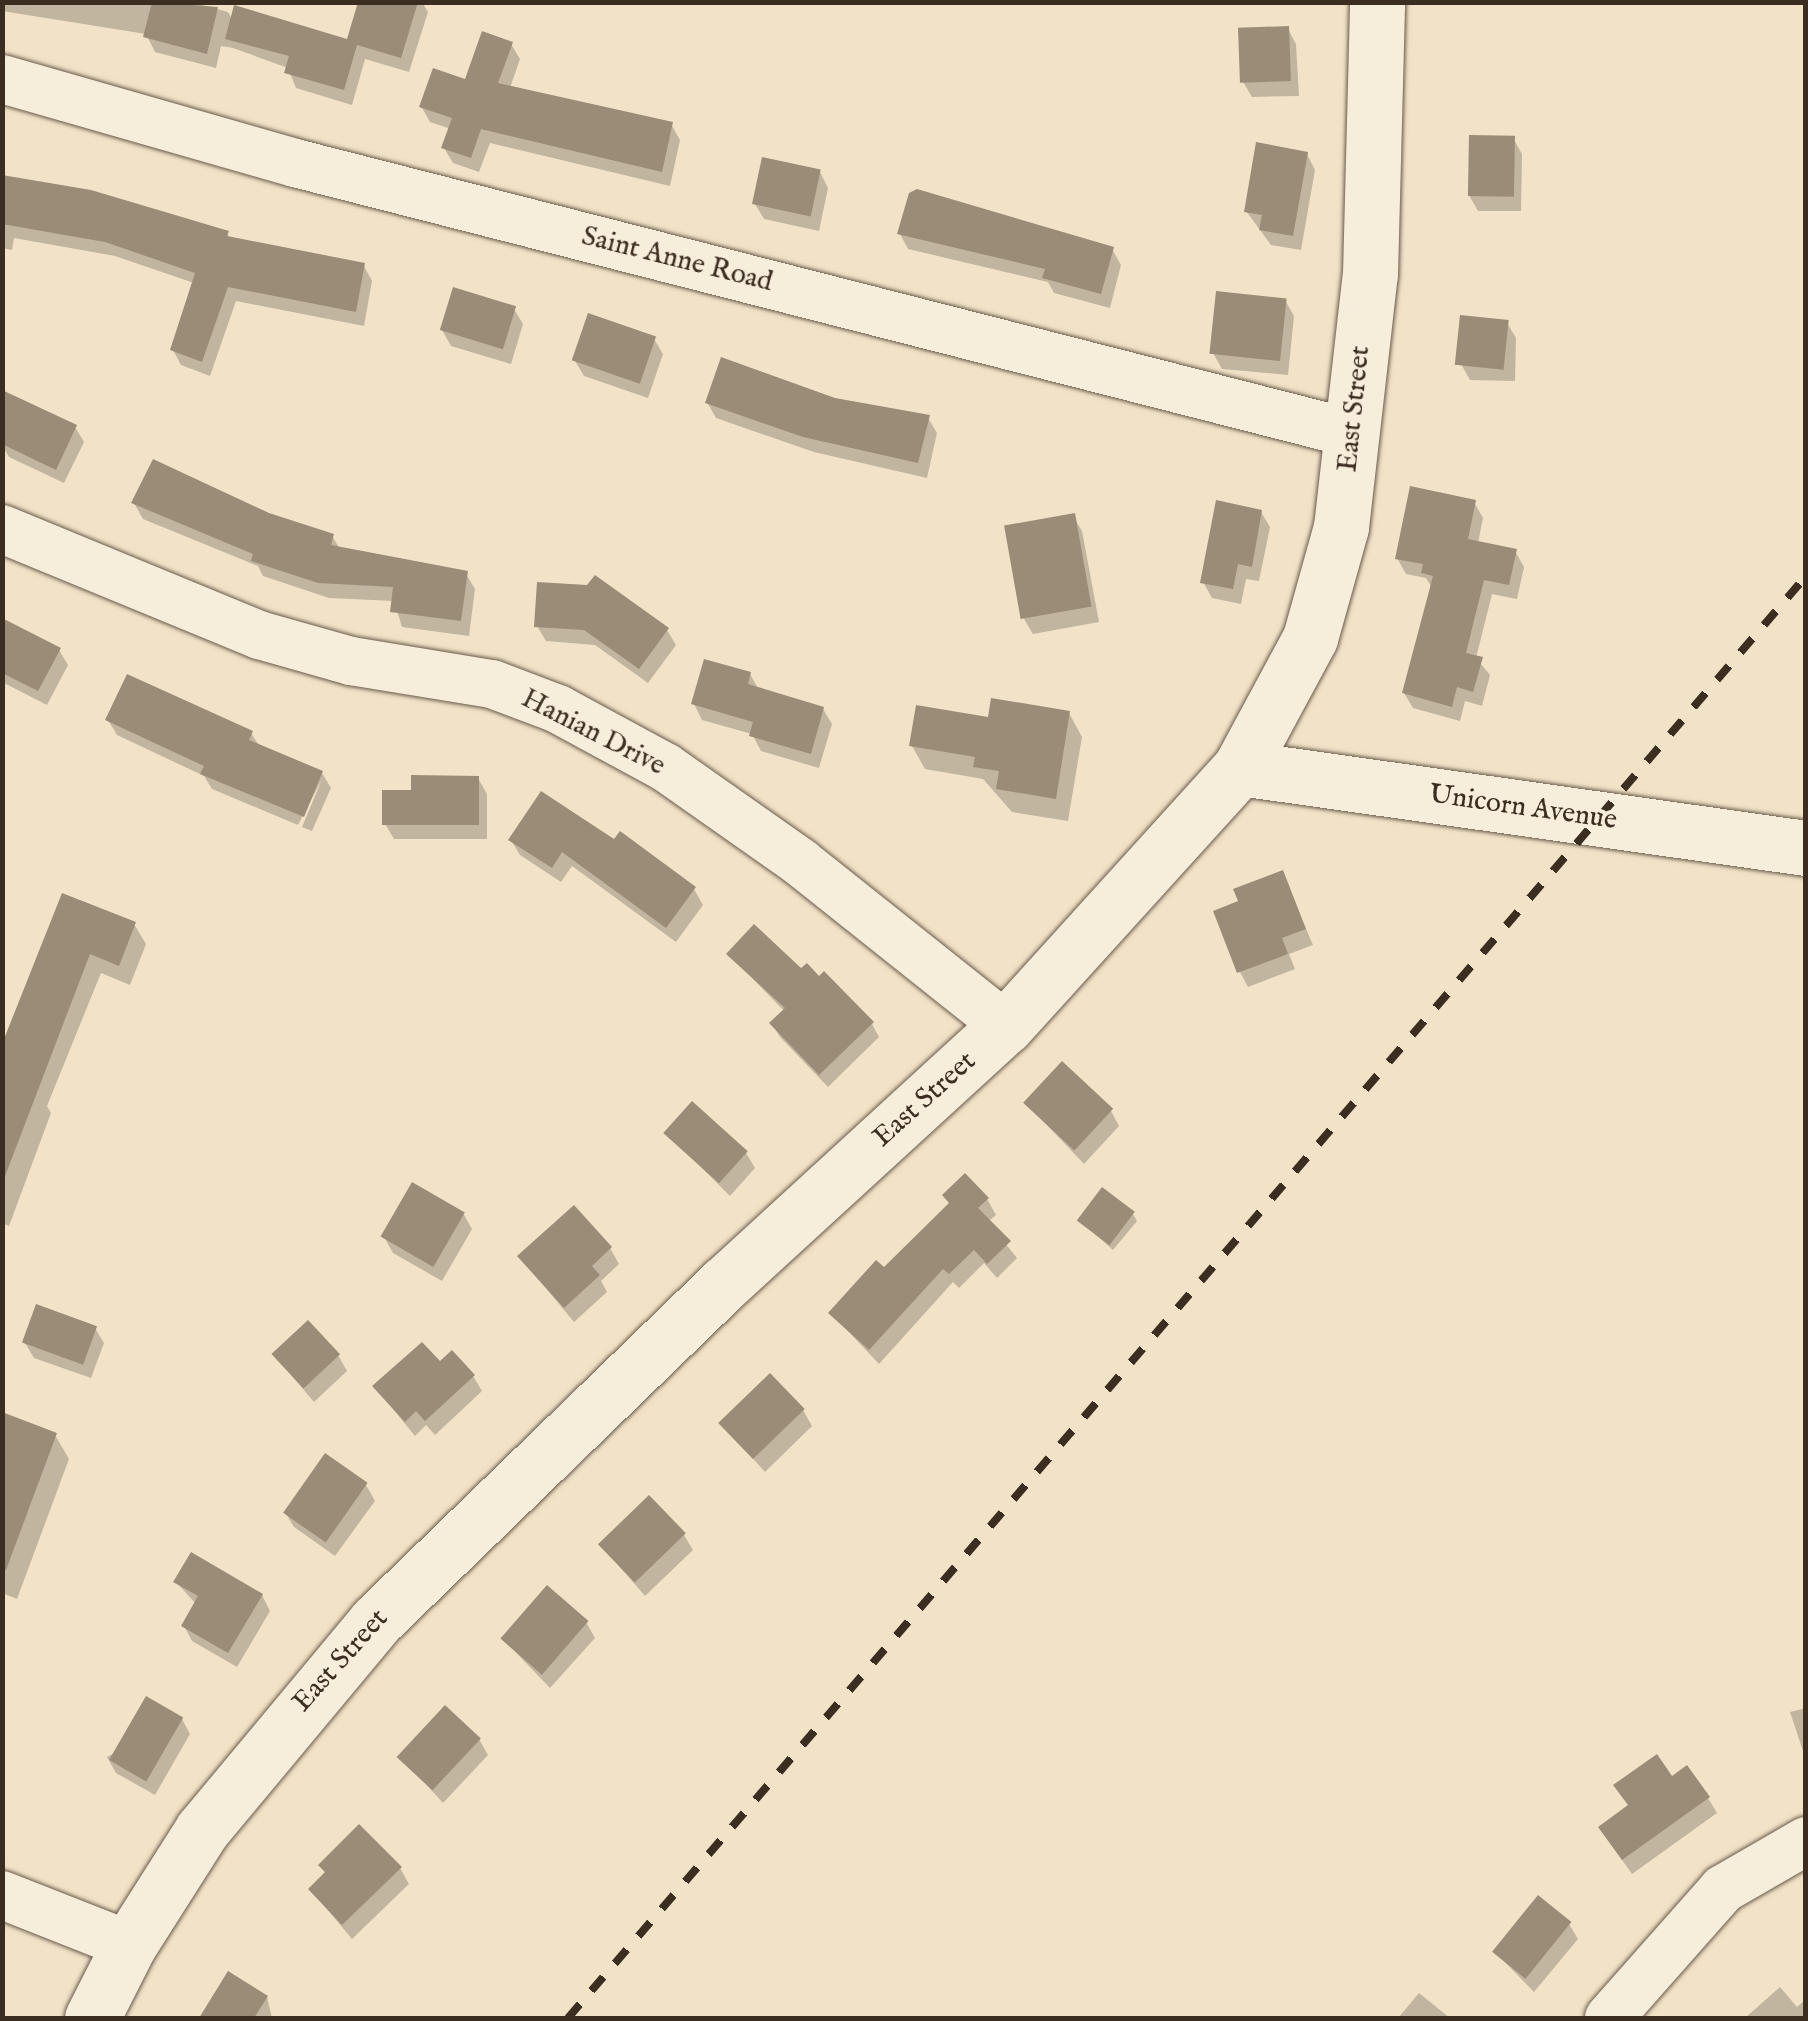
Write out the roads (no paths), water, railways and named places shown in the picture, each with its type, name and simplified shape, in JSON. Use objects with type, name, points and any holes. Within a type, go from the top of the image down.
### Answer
[{"type":"street","name":"East Street","points":[[92,2018],[129,1944],[268,1743],[376,1621],[724,1284],[1006,1026],[1240,768],[1310,638],[1342,527],[1370,274],[1377,2]]},
{"type":"street","name":"Saint Anne Road","points":[[2,79],[295,163],[1354,434]]},
{"type":"street","name":"Hanian Drive","points":[[2,529],[259,634],[351,661],[492,684],[558,709],[665,767],[800,862],[1006,1026]]},
{"type":"street","name":"Unicorn Avenue","points":[[1240,768],[1806,848]]},
{"type":"street","points":[[1608,2018],[1723,1889],[1806,1841]]},
{"type":"street","points":[[2,1895],[129,1944]]},
{"type":"railway","points":[[568,2018],[1806,576]]}]
